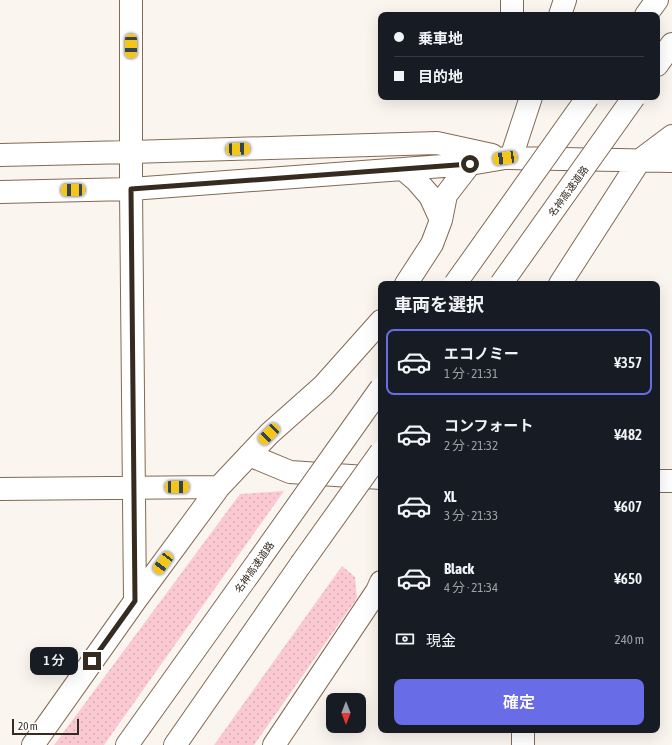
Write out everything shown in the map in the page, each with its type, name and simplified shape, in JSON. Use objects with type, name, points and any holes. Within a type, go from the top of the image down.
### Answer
[{"type":"main road","points":[[131,0],[131,189],[135,601]]},
{"type":"main road","points":[[512,0],[512,12]]},
{"type":"main road","points":[[561,12],[565,0]]},
{"type":"main road","points":[[648,12],[657,0]]},
{"type":"main road","points":[[508,158],[525,100]]},
{"type":"main road","points":[[457,281],[586,100]]},
{"type":"main road","name":"名神高速道路","points":[[503,281],[632,100]]},
{"type":"main road","points":[[562,281],[640,160],[672,136]]},
{"type":"main road","points":[[0,155],[437,143],[508,158]]},
{"type":"main road","points":[[0,192],[131,189],[470,164],[508,158],[672,161]]},
{"type":"main road","points":[[408,281],[432,244],[441,220],[446,195],[470,164]]},
{"type":"main road","points":[[403,169],[416,180],[430,196],[441,220]]},
{"type":"main road","points":[[33,745],[135,601],[220,487],[269,434],[323,386],[378,325]]},
{"type":"main road","name":"名神高速道路","points":[[127,745],[378,392]]},
{"type":"main road","points":[[248,455],[290,472],[378,478]]},
{"type":"main road","points":[[175,745],[378,456]]},
{"type":"main road","points":[[660,481],[672,481]]},
{"type":"main road","points":[[0,489],[220,487]]},
{"type":"main road","points":[[274,745],[378,588]]},
{"type":"main road","points":[[523,733],[523,745]]},
{"type":"shaded area","points":[[284,491],[104,745],[54,745],[240,494]]},
{"type":"shaded area","points":[[342,566],[355,577],[357,598],[254,745],[214,745]]},
{"type":"route","points":[[92,661],[135,601],[131,189],[470,164]]}]
